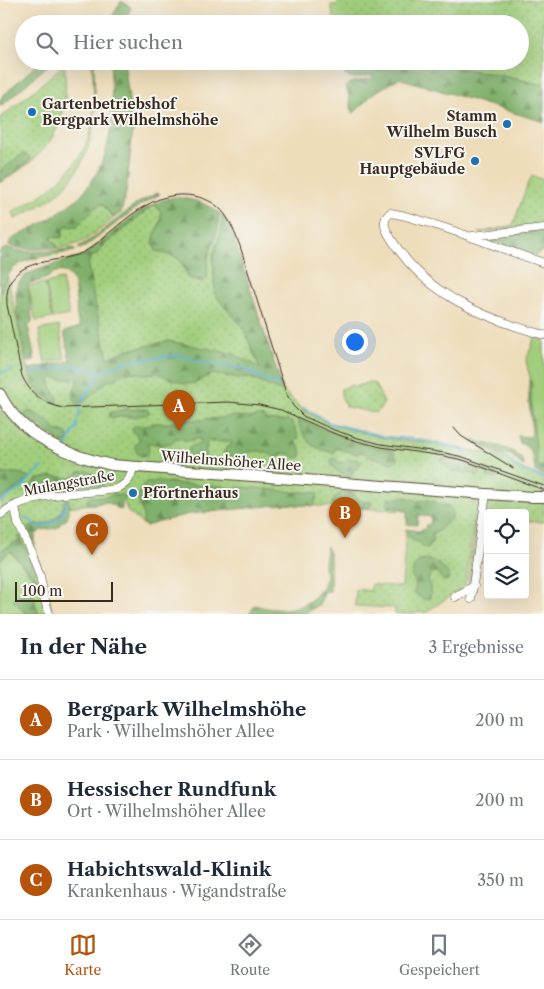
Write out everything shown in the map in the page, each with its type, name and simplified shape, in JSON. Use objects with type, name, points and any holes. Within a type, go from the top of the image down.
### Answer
[{"type":"main road","name":"Wilhelmshöher Allee","points":[[0,394],[16,418],[40,437],[66,452],[112,465],[544,498]]},
{"type":"street","points":[[544,264],[470,236],[396,214],[390,214],[385,218],[384,224],[388,234],[400,253],[408,263],[445,295],[477,312],[544,335]]},
{"type":"street","points":[[470,236],[544,228]]},
{"type":"street","name":"Mulangstraße","points":[[0,515],[14,506],[25,502],[116,489],[124,485],[132,476],[133,467]]},
{"type":"street","points":[[471,599],[486,494]]},
{"type":"street","points":[[14,506],[18,523],[38,569],[49,614]]},
{"type":"street","points":[[455,597],[474,586]]},
{"type":"green space","points":[[342,0],[544,0],[544,85],[470,70],[529,70],[529,15],[333,15],[331,5],[336,5]]},
{"type":"green space","points":[[121,1],[131,7],[128,15],[113,15]]},
{"type":"green space","points":[[31,70],[43,70],[0,107],[0,99]]},
{"type":"green space","points":[[57,70],[64,70],[65,101],[59,125],[46,146],[34,159],[0,183],[0,118]]},
{"type":"green space","points":[[92,70],[94,70],[95,97],[94,115],[92,132],[81,164],[58,193],[43,204],[15,219],[13,211],[40,196],[53,186],[78,158],[89,136],[94,111]]},
{"type":"green space","points":[[110,70],[125,70],[133,130],[126,193],[121,213],[115,217],[101,204],[97,206],[77,226],[71,227],[67,225],[63,229],[61,238],[53,236],[51,238],[57,248],[27,249],[10,246],[9,243],[13,239],[54,216],[78,198],[93,180],[107,148],[112,115]]},
{"type":"green space","points":[[344,70],[364,70],[344,72]]},
{"type":"green space","points":[[364,70],[470,70],[544,85],[544,122],[399,78],[374,93],[353,114],[346,86],[349,83],[373,78],[373,75],[355,78],[345,75],[344,72]]},
{"type":"green space","points":[[23,154],[30,157],[30,160],[0,182],[0,171]]},
{"type":"green space","points":[[532,176],[544,180],[544,226],[516,227],[479,233],[513,225]]},
{"type":"green space","points":[[157,193],[160,194],[139,206],[85,247],[79,249],[78,247],[93,238],[138,203]]},
{"type":"green space","points":[[174,197],[198,202],[219,213],[217,232],[208,256],[207,278],[204,281],[198,281],[189,278],[176,257],[156,251],[154,240],[161,214],[155,205],[152,206],[105,244],[89,261],[88,267],[94,299],[108,358],[127,350],[168,341],[231,353],[260,368],[243,327],[215,294],[213,260],[221,232],[223,216],[230,227],[283,390],[280,391],[248,377],[239,378],[211,374],[196,383],[185,384],[158,373],[124,372],[117,379],[109,380],[84,402],[80,401],[78,405],[74,396],[74,390],[78,380],[76,378],[59,379],[54,377],[50,380],[50,384],[58,398],[57,403],[47,398],[31,380],[30,369],[70,361],[64,332],[80,327],[77,317],[75,287],[69,275],[64,272],[53,273],[45,279],[28,284],[32,323],[28,326],[35,360],[31,362],[27,361],[17,316],[16,293],[19,282],[27,274],[84,255],[133,216],[161,201]]},
{"type":"green space","points":[[101,204],[115,217],[82,242],[57,248],[51,238],[53,236],[63,235],[62,231],[67,225],[77,226]]},
{"type":"green space","points":[[155,205],[161,213],[154,240],[156,251],[176,257],[189,278],[207,277],[208,256],[217,232],[219,213],[223,216],[221,232],[213,260],[215,294],[243,327],[260,368],[231,353],[127,350],[108,359],[94,299],[88,267],[89,261],[105,244]]},
{"type":"green space","points":[[544,230],[544,252],[542,251],[535,256],[486,240]]},
{"type":"green space","points":[[7,248],[32,252],[74,248],[75,251],[40,257],[16,266],[11,271],[0,292],[0,251]]},
{"type":"green space","points":[[0,251],[3,255],[28,372],[201,366],[244,372],[283,390],[302,409],[329,424],[385,438],[443,445],[506,457],[516,467],[544,479],[544,522],[529,521],[529,509],[484,509],[484,519],[478,518],[470,582],[468,581],[476,518],[474,518],[465,586],[425,613],[420,611],[415,614],[395,614],[395,608],[355,606],[356,589],[371,591],[371,584],[402,587],[406,529],[409,536],[416,542],[440,530],[451,519],[407,511],[285,504],[188,514],[145,526],[127,511],[124,500],[67,507],[35,535],[35,545],[53,614],[0,614]]},
{"type":"green space","points":[[62,279],[69,315],[53,318],[46,283]]},
{"type":"green space","points":[[45,283],[52,318],[36,321],[28,286]]},
{"type":"green space","points":[[59,326],[65,359],[45,363],[39,330]]},
{"type":"green space","points":[[535,337],[544,340],[544,467],[538,466],[531,400],[532,385],[526,361]]},
{"type":"green space","points":[[529,380],[535,384],[544,476],[535,471],[532,454],[528,448],[520,443],[518,436],[531,437],[532,434]]},
{"type":"green space","points":[[369,382],[375,384],[384,403],[380,409],[375,413],[347,407],[342,398],[341,389]]},
{"type":"green space","points":[[126,409],[146,409],[150,412],[132,417],[112,418],[109,416],[112,412]]},
{"type":"green space","points":[[29,411],[44,418],[55,430],[68,435],[68,442],[61,443],[54,434],[44,430],[43,426],[29,422],[25,414]]},
{"type":"green space","points":[[232,416],[250,418],[257,416],[268,420],[288,420],[293,424],[299,438],[295,441],[300,448],[301,457],[295,458],[290,454],[284,453],[274,457],[259,451],[247,452],[246,457],[243,458],[227,457],[224,452],[230,446],[231,441],[207,441],[205,457],[197,459],[191,456],[188,451],[191,447],[200,444],[201,439],[187,441],[180,438],[171,443],[160,445],[147,443],[149,449],[147,455],[144,456],[138,454],[136,450],[135,445],[140,440],[132,430],[134,426],[177,422],[185,419],[194,420]]},
{"type":"green space","points":[[297,420],[357,443],[394,451],[398,460],[392,463],[368,456],[362,452],[356,454],[336,448],[334,453],[319,448],[310,443]]},
{"type":"green space","points":[[474,440],[508,449],[520,457],[524,466],[512,456],[489,450],[472,442]]},
{"type":"green space","points":[[333,458],[339,462],[357,459],[360,461],[360,466],[352,472],[352,477],[348,476],[335,470],[330,461]]},
{"type":"green space","points":[[443,458],[462,461],[462,463],[496,474],[495,476],[498,477],[497,479],[488,477],[486,471],[482,470],[478,475],[452,471],[447,465],[440,462]]},
{"type":"green space","points":[[88,471],[103,479],[103,485],[99,488],[27,497],[30,488],[36,480],[51,476],[71,478],[79,472]]},
{"type":"green space","points":[[18,473],[30,477],[21,486],[0,500],[0,474]]},
{"type":"green space","points":[[156,481],[229,488],[244,487],[318,493],[314,506],[285,504],[188,514],[145,526],[138,500],[139,494],[147,482]]},
{"type":"green space","points":[[341,493],[355,494],[356,498],[366,502],[370,501],[371,506],[369,508],[335,506],[332,504],[334,498]]},
{"type":"green space","points":[[114,494],[125,496],[121,510],[106,502],[92,504],[86,502],[90,497],[106,497]]},
{"type":"green space","points":[[400,497],[418,501],[426,500],[440,505],[448,505],[451,508],[453,514],[451,519],[440,530],[432,533],[433,538],[429,547],[425,548],[420,542],[416,542],[409,536],[406,529],[425,530],[426,525],[430,525],[431,517],[418,515],[417,525],[407,524],[406,509],[388,507],[389,498],[395,499]]},
{"type":"green space","points":[[66,500],[69,502],[69,513],[66,520],[61,522],[57,528],[41,530],[35,535],[35,545],[28,531],[29,528],[36,523],[40,525],[55,519],[62,511]]},
{"type":"green space","points":[[20,536],[31,558],[38,584],[32,587],[38,614],[26,614],[13,600],[35,579],[11,551],[0,560],[0,551],[19,541],[18,537]]},
{"type":"green space","points":[[327,546],[330,557],[330,591],[325,591],[319,605],[304,614],[249,614],[255,605],[265,608],[286,609],[296,607],[313,598],[320,590],[326,577],[324,565]]},
{"type":"green space","points":[[10,551],[35,580],[13,600],[26,614],[0,614],[0,560]]},
{"type":"green space","points":[[429,560],[436,562],[450,576],[447,581],[442,580],[436,572],[431,573],[428,581],[430,598],[425,599],[414,593],[416,583],[411,575],[419,561]]},
{"type":"waterway","points":[[80,405],[101,372],[127,361],[182,355],[200,362],[245,369],[279,385]]},
{"type":"waterway","points":[[32,373],[76,366],[101,372]]},
{"type":"waterway","points":[[3,373],[13,369]]},
{"type":"waterway","points":[[303,408],[330,423],[386,437],[443,444],[471,454]]},
{"type":"waterway","points":[[79,417],[80,409]]},
{"type":"waterway","points":[[67,446],[77,428],[78,422]]},
{"type":"waterway","points":[[506,457],[516,467],[544,478]]},
{"type":"waterway","points":[[0,503],[22,488],[43,467]]},
{"type":"waterway","points":[[24,517],[35,526],[46,525],[60,517],[66,502]]},
{"type":"tram line","points":[[544,486],[463,457],[381,444],[358,438],[303,416],[293,406],[286,393],[233,228],[219,208],[204,199],[181,195],[156,200],[134,213],[82,253],[32,265],[21,270],[13,278],[8,289],[7,305],[22,376],[33,393],[50,404],[63,408],[229,402],[259,405],[281,410],[333,433],[357,441],[381,447],[463,460],[544,490]]},
{"type":"tram line","points":[[454,428],[461,436],[513,468]]},
{"type":"place","name":"Gartenbetriebshof Bergpark Wilhelmshöhe","points":[[32,112]]},
{"type":"place","name":"Stamm Wilhelm Busch","points":[[507,124]]},
{"type":"place","name":"SVLFG Hauptgebäude","points":[[475,161]]},
{"type":"place","name":"Bergpark Wilhelmshöhe","points":[[179,431]]},
{"type":"place","name":"Pförtnerhaus","points":[[133,493]]},
{"type":"place","name":"Hessischer Rundfunk","points":[[345,538]]},
{"type":"place","name":"Habichtswald-Klinik","points":[[92,555]]}]
